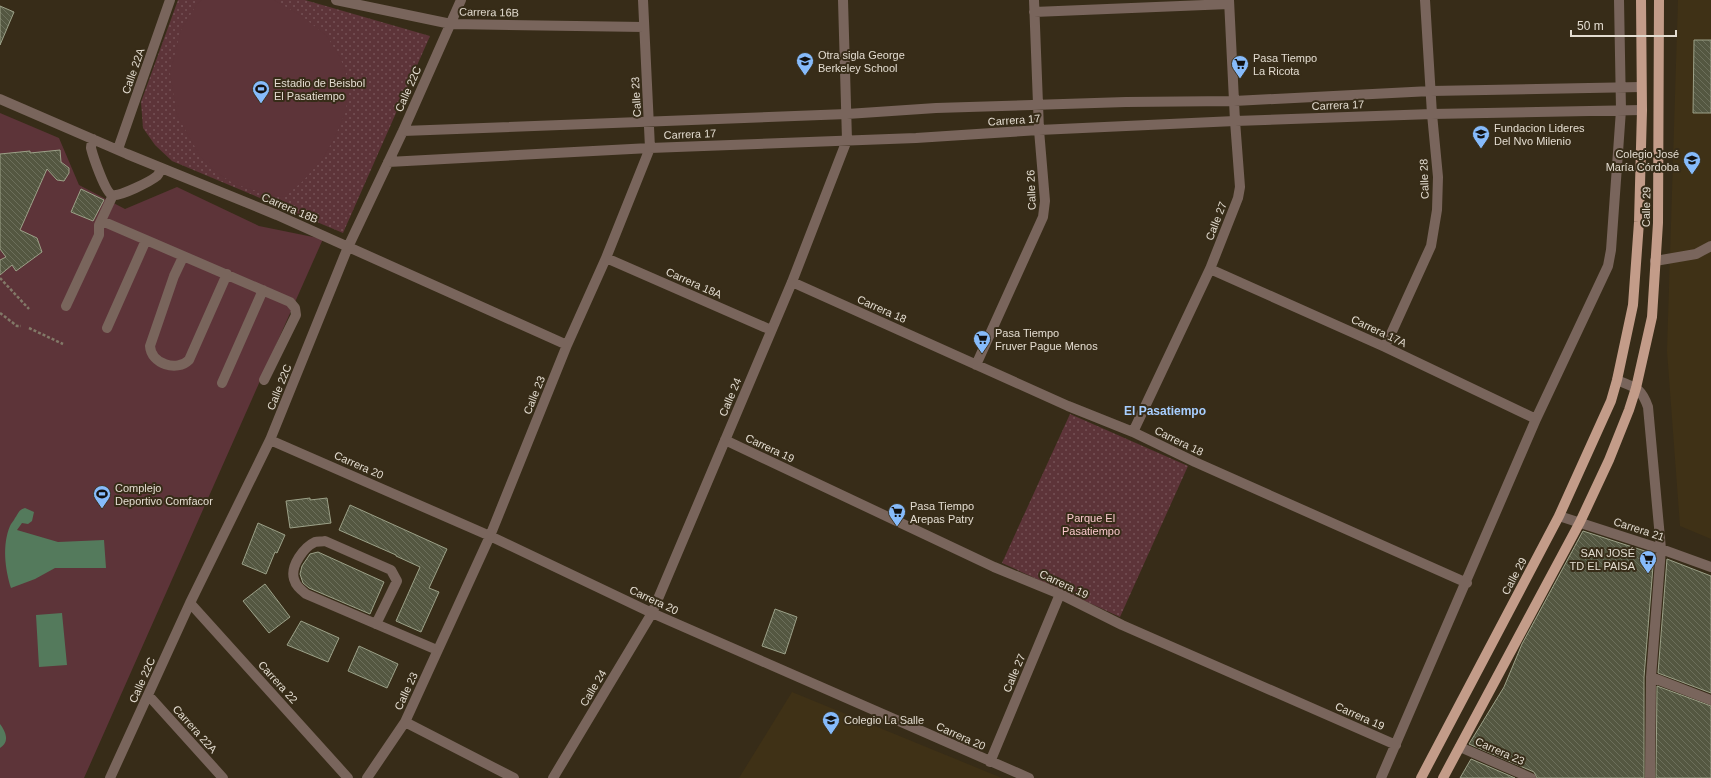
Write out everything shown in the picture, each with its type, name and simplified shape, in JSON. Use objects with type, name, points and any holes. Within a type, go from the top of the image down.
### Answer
[{"type":"main road","name":"Calle 29","points":[[1421,778],[1558,516],[1611,401],[1617,380],[1633,305],[1639,222],[1642,110],[1641,0]]},
{"type":"main road","name":"Calle 29","points":[[1443,778],[1580,522],[1609,460],[1636,388],[1652,317],[1658,224],[1659,0]]},
{"type":"street","name":"Calle 22A","points":[[118,149],[170,0]]},
{"type":"street","name":"Carrera 16B","points":[[336,0],[451,24],[644,27]]},
{"type":"street","name":"Calle 22C","points":[[112,777],[190,603],[270,440],[348,247],[403,131],[461,0]]},
{"type":"street","name":"Calle 23","points":[[367,778],[405,722],[490,536],[567,345],[606,258],[650,148],[643,0]]},
{"type":"street","name":"Calle 24","points":[[553,778],[652,613],[792,282],[847,140],[843,0]]},
{"type":"street","name":"Calle 26","points":[[976,365],[1043,217],[1045,201],[1039,130],[1034,0]]},
{"type":"street","name":"Calle 28","points":[[1385,347],[1431,246],[1437,210],[1438,177],[1430,91],[1425,0]]},
{"type":"street","points":[[1381,778],[1467,583],[1536,419],[1608,266],[1611,250],[1621,110],[1619,0]]},
{"type":"street","points":[[1034,12],[1229,2]]},
{"type":"street","name":"Calle 27","points":[[1133,432],[1210,269],[1238,198],[1240,187],[1229,2]]},
{"type":"street","name":"Carrera 17","points":[[403,131],[649,120],[847,114],[936,108],[1038,106],[1126,102],[1234,101],[1430,91],[1641,87]]},
{"type":"street","name":"Carrera 18B","points":[[0,99],[161,168],[277,215],[567,345]]},
{"type":"street","name":"Carrera 17","points":[[388,162],[650,148],[916,138],[1039,130],[1235,121],[1432,114],[1642,110]]},
{"type":"street","points":[[93,139],[91,146],[94,157],[106,190],[113,195],[121,195],[145,183],[158,175],[161,168]]},
{"type":"street","points":[[66,306],[99,235],[99,225],[113,195]]},
{"type":"street","points":[[102,221],[290,302],[295,308],[296,315],[264,380]]},
{"type":"street","points":[[107,328],[146,240]]},
{"type":"street","points":[[1655,261],[1696,254],[1711,246]]},
{"type":"street","points":[[183,257],[174,276],[150,346],[150,352],[156,359],[168,366],[179,366],[189,360],[226,274]]},
{"type":"street","name":"Carrera 18A","points":[[606,258],[771,330]]},
{"type":"street","name":"Carrera 17A","points":[[1210,269],[1385,347],[1536,419]]},
{"type":"street","name":"Carrera 18","points":[[792,282],[1068,406],[1133,432],[1195,462],[1467,583]]},
{"type":"street","points":[[222,383],[263,290]]},
{"type":"street","points":[[1617,380],[1636,388],[1644,395],[1648,407],[1661,549],[1651,677],[1650,778]]},
{"type":"street","name":"Carrera 20","points":[[270,440],[490,536],[652,613],[1029,778]]},
{"type":"street","name":"Carrera 19","points":[[725,440],[994,566],[1060,594],[1122,625],[1396,745]]},
{"type":"street","name":"Carrera 21","points":[[1558,516],[1580,522],[1711,567]]},
{"type":"street","points":[[376,624],[397,581],[391,570],[325,541],[316,542],[307,547],[297,560],[293,577],[297,586],[306,594],[376,624],[438,650]]},
{"type":"street","name":"Calle 27","points":[[990,762],[1060,594]]},
{"type":"street","name":"Carrera 22","points":[[190,603],[348,778]]},
{"type":"street","points":[[1651,677],[1711,700]]},
{"type":"street","name":"Carrera 22A","points":[[149,696],[222,778]]},
{"type":"street","points":[[405,722],[514,778]]},
{"type":"street","name":"Carrera 23","points":[[1460,747],[1531,778]]},
{"type":"path","points":[[0,278],[29,309]]},
{"type":"path","points":[[0,313],[17,326],[21,326]]},
{"type":"path","points":[[29,328],[63,344]]},
{"type":"shaded area","name":"Colegio José María Córdoba","points":[[1678,0],[1711,0],[1711,539],[1680,526],[1667,351]]},
{"type":"shaded area","points":[[25,508],[34,512],[32,521],[28,524],[22,523],[17,530],[58,542],[104,540],[106,568],[55,568],[35,579],[11,588],[5,557],[6,541],[10,525],[20,511]]},
{"type":"shaded area","points":[[62,613],[67,665],[39,667],[36,615]]},
{"type":"shaded area","name":"Colegio La Salle","points":[[792,692],[1002,778],[739,778]]},
{"type":"shaded area","points":[[0,724],[4,730],[6,740],[0,748]]},
{"type":"green space","points":[[178,0],[305,0],[430,36],[343,233],[172,161],[155,145],[143,128],[141,102]]},
{"type":"green space","name":"Estadio de Beisbol El Pasatiempo","points":[[202,0],[274,0],[300,15],[326,35],[340,57],[346,73],[348,86],[346,111],[334,139],[323,158],[303,181],[284,197],[267,194],[234,184],[215,171],[200,156],[177,115],[170,73],[181,30],[197,4]]},
{"type":"green space","name":"Complejo Deportivo Comfacor","points":[[0,113],[59,138],[79,185],[125,209],[177,187],[259,226],[323,239],[84,778],[0,778]]},
{"type":"green space","name":"Parque El Pasatiempo","points":[[1070,414],[1188,466],[1120,617],[1002,563]]},
{"type":"building","points":[[0,6],[14,12],[0,45]]},
{"type":"building","points":[[1694,40],[1711,40],[1711,113],[1693,113]]},
{"type":"building","points":[[60,150],[61,162],[69,168],[69,173],[64,181],[57,180],[47,169],[20,230],[37,238],[42,252],[16,271],[12,265],[0,275],[0,260],[6,257],[0,249],[0,154]]},
{"type":"building","points":[[81,189],[104,200],[93,221],[71,212]]},
{"type":"building","points":[[310,498],[310,500],[327,498],[331,523],[290,528],[286,501]]},
{"type":"building","points":[[350,505],[447,549],[429,588],[439,592],[421,632],[396,621],[420,567],[339,530]]},
{"type":"building","points":[[258,523],[285,535],[277,553],[275,552],[266,574],[242,564]]},
{"type":"building","points":[[1583,531],[1654,554],[1644,677],[1644,778],[1537,778],[1534,772],[1469,744],[1504,687],[1522,644]]},
{"type":"building","points":[[318,552],[384,582],[370,614],[309,588],[303,583],[300,574],[302,566],[310,554]]},
{"type":"building","points":[[1667,559],[1711,576],[1711,693],[1658,673]]},
{"type":"building","points":[[265,584],[290,617],[269,633],[243,601]]},
{"type":"building","points":[[775,609],[797,617],[785,654],[762,646]]},
{"type":"building","points":[[301,621],[339,638],[328,662],[287,645]]},
{"type":"building","points":[[359,646],[398,664],[387,688],[348,671]]},
{"type":"building","points":[[1657,686],[1711,706],[1711,778],[1656,778]]},
{"type":"building","points":[[1471,759],[1515,778],[1460,778]]},
{"type":"place","name":"Otra sigla George Berkeley School","points":[[805,76]]},
{"type":"place","name":"Pasa Tiempo La Ricota","points":[[1240,79]]},
{"type":"place","name":"Estadio de Beisbol El Pasatiempo","points":[[261,104]]},
{"type":"place","name":"Fundacion Lideres Del Nvo Milenio","points":[[1481,149]]},
{"type":"place","name":"Colegio José María Córdoba","points":[[1692,175]]},
{"type":"place","name":"Pasa Tiempo Fruver Pague Menos","points":[[982,354]]},
{"type":"place","name":"Complejo Deportivo Comfacor","points":[[102,509]]},
{"type":"place","name":"Pasa Tiempo Arepas Patry","points":[[897,527]]},
{"type":"place","name":"SAN JOSÉ TD EL PAISA","points":[[1648,574]]},
{"type":"place","name":"Colegio La Salle","points":[[831,735]]},
{"type":"district","name":"El Pasatiempo","points":[[1165,411]]}]
